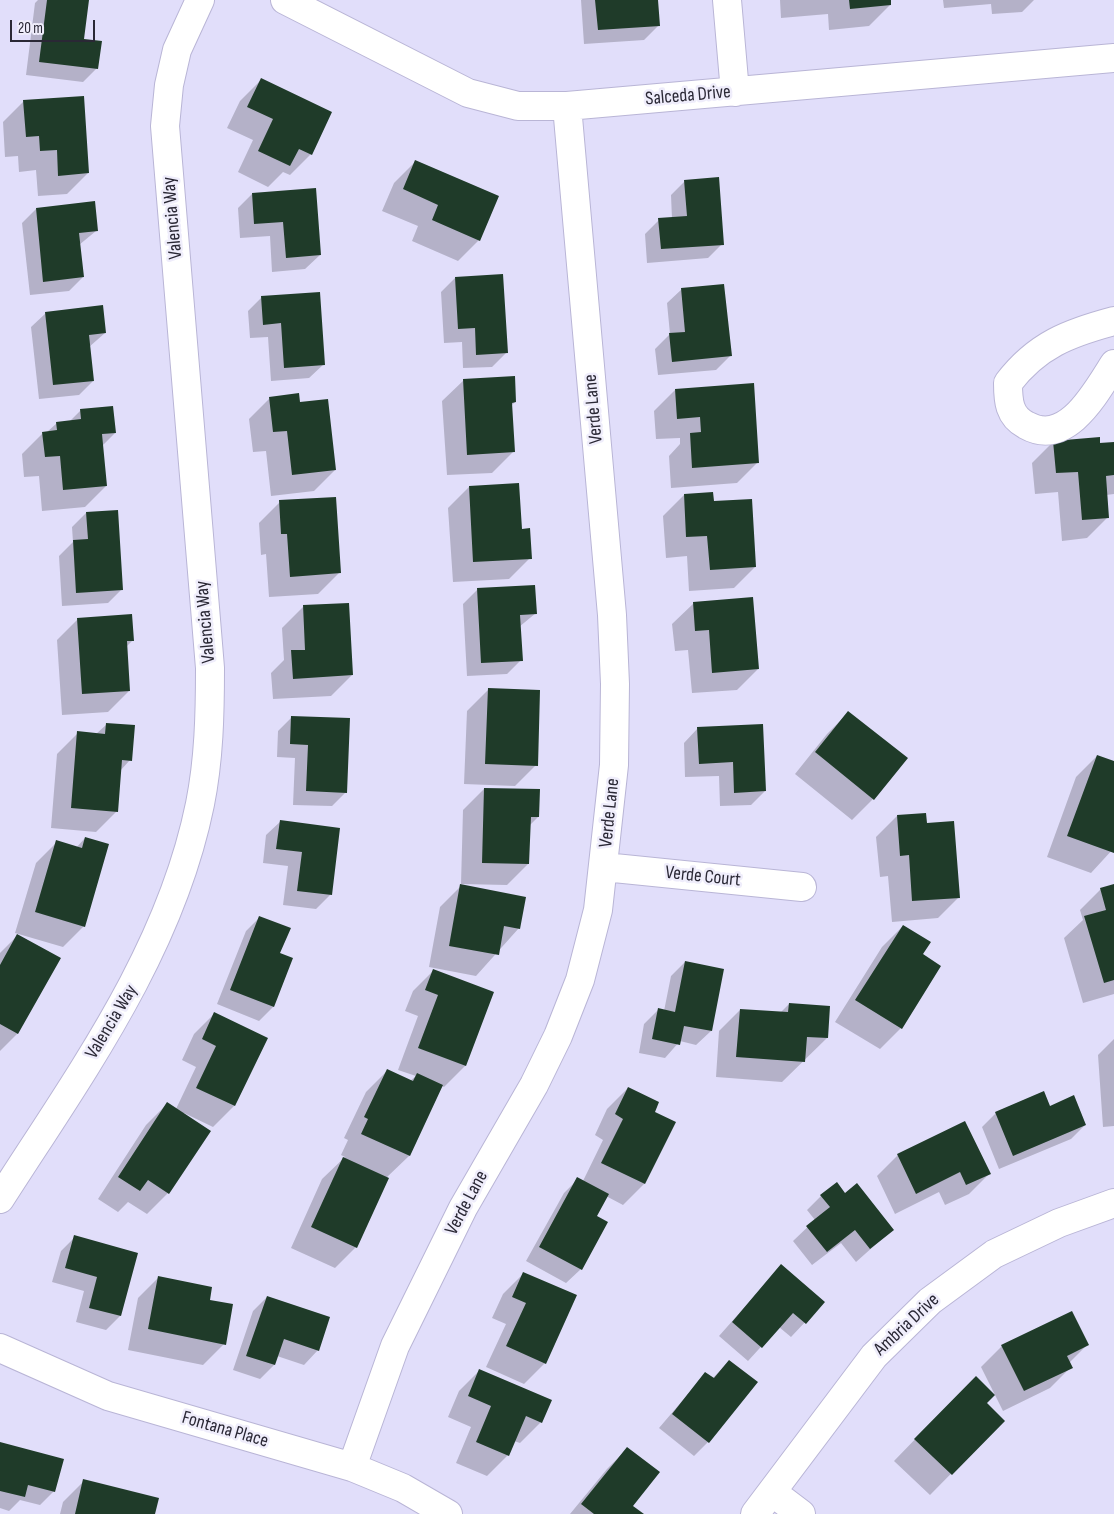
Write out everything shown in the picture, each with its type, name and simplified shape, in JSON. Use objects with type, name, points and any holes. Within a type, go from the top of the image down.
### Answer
[{"type":"street","name":"Valencia Way","points":[[0,1199],[103,1039],[141,973],[170,907],[188,854],[200,803],[209,731],[210,668],[165,126],[169,85],[177,50],[200,0]]},
{"type":"street","name":"Salceda Drive","points":[[285,0],[468,93],[518,106],[567,106],[1114,58]]},
{"type":"street","points":[[728,0],[735,92]]},
{"type":"street","name":"Verde Lane","points":[[352,1467],[396,1346],[463,1208],[534,1086],[558,1036],[580,980],[598,910],[614,765],[615,684],[612,615],[567,106]]},
{"type":"street","points":[[1114,321],[1060,338],[1036,352],[1008,383],[1008,403],[1015,418],[1040,431],[1063,427],[1087,404],[1114,364]]},
{"type":"street","name":"Verde Court","points":[[604,867],[802,887]]},
{"type":"street","name":"Ambria Drive","points":[[755,1514],[874,1356],[930,1301],[994,1254],[1059,1223],[1114,1203]]},
{"type":"street","name":"Fontana Place","points":[[0,1348],[108,1396],[352,1467],[403,1488],[448,1514]]},
{"type":"street","points":[[772,1492],[801,1514]]},
{"type":"building","points":[[47,0],[89,0],[84,39],[102,41],[98,69],[39,62]]},
{"type":"building","points":[[595,0],[658,0],[660,26],[598,30]]},
{"type":"building","points":[[849,0],[891,0],[891,5],[850,9]]},
{"type":"building","points":[[261,78],[332,112],[312,155],[299,149],[290,166],[258,151],[273,119],[247,107]]},
{"type":"building","points":[[84,96],[89,173],[58,176],[57,150],[40,151],[39,136],[26,137],[23,100]]},
{"type":"building","points":[[415,160],[499,196],[480,241],[432,220],[438,205],[403,189]]},
{"type":"building","points":[[719,177],[724,245],[661,249],[658,218],[687,216],[684,180]]},
{"type":"building","points":[[316,188],[321,255],[286,258],[283,222],[254,224],[252,193]]},
{"type":"building","points":[[95,201],[98,231],[79,233],[84,277],[43,282],[36,208]]},
{"type":"building","points":[[503,274],[508,353],[476,355],[475,328],[458,329],[455,277]]},
{"type":"building","points":[[724,284],[732,356],[672,362],[669,333],[685,332],[681,288]]},
{"type":"building","points":[[320,292],[325,365],[284,368],[281,323],[263,325],[261,296]]},
{"type":"building","points":[[103,305],[106,333],[89,335],[94,381],[53,385],[45,312]]},
{"type":"building","points":[[515,376],[516,402],[512,403],[515,452],[467,455],[463,379]]},
{"type":"building","points":[[754,383],[759,463],[692,468],[690,433],[701,432],[700,417],[677,419],[675,389]]},
{"type":"building","points":[[299,393],[300,402],[328,399],[336,470],[292,475],[287,431],[273,432],[269,397]]},
{"type":"building","points":[[113,406],[116,433],[102,434],[107,486],[63,490],[60,456],[45,457],[42,432],[57,430],[56,422],[81,419],[80,409]]},
{"type":"building","points":[[1100,437],[1100,443],[1114,442],[1114,475],[1106,476],[1109,518],[1082,520],[1078,472],[1056,473],[1053,441]]},
{"type":"building","points":[[519,483],[522,529],[530,528],[532,559],[473,562],[469,486]]},
{"type":"building","points":[[713,492],[714,501],[752,499],[756,567],[710,570],[707,536],[686,537],[684,494]]},
{"type":"building","points":[[336,497],[341,573],[290,577],[287,534],[281,534],[279,500]]},
{"type":"building","points":[[118,510],[123,590],[76,593],[73,540],[88,539],[86,512]]},
{"type":"building","points":[[535,585],[537,614],[520,615],[523,661],[481,663],[477,588]]},
{"type":"building","points":[[753,597],[759,669],[712,673],[709,630],[695,631],[693,602]]},
{"type":"building","points":[[349,603],[353,675],[293,679],[291,650],[305,650],[303,605]]},
{"type":"building","points":[[132,614],[134,641],[127,641],[130,691],[82,694],[77,618]]},
{"type":"building","points":[[488,688],[540,690],[538,766],[485,764]]},
{"type":"building","points":[[848,711],[908,758],[874,800],[815,752]]},
{"type":"building","points":[[291,716],[350,718],[347,793],[306,791],[308,745],[290,744]]},
{"type":"building","points":[[106,723],[135,725],[132,761],[122,760],[118,812],[71,808],[77,731],[105,734]]},
{"type":"building","points":[[763,724],[766,791],[734,793],[733,762],[699,764],[697,727]]},
{"type":"building","points":[[1097,755],[1114,761],[1114,853],[1067,836]]},
{"type":"building","points":[[484,788],[540,789],[539,817],[531,817],[529,864],[482,863]]},
{"type":"building","points":[[926,813],[927,823],[954,821],[960,898],[912,901],[909,855],[900,856],[897,815]]},
{"type":"building","points":[[280,820],[340,828],[332,895],[297,891],[302,852],[276,849]]},
{"type":"building","points":[[85,837],[109,844],[85,927],[35,912],[56,840],[82,848]]},
{"type":"building","points":[[460,884],[526,897],[520,929],[504,926],[499,955],[449,946]]},
{"type":"building","points":[[1114,884],[1114,980],[1104,983],[1084,916],[1106,910],[1100,888]]},
{"type":"building","points":[[259,916],[291,928],[280,953],[293,958],[274,1007],[230,990]]},
{"type":"building","points":[[903,925],[931,942],[923,954],[941,966],[902,1029],[855,1000]]},
{"type":"building","points":[[17,934],[61,958],[18,1034],[0,1024],[0,965]]},
{"type":"building","points":[[685,961],[724,969],[712,1031],[684,1026],[680,1045],[652,1039],[658,1008],[675,1012]]},
{"type":"building","points":[[433,969],[494,992],[466,1066],[418,1048],[438,995],[425,990]]},
{"type":"building","points":[[789,1003],[830,1006],[828,1038],[807,1037],[805,1062],[736,1057],[740,1009],[788,1012]]},
{"type":"building","points":[[214,1012],[268,1038],[235,1106],[196,1088],[216,1046],[202,1039]]},
{"type":"building","points":[[387,1069],[413,1081],[417,1073],[443,1085],[410,1156],[361,1134],[368,1119],[364,1117]]},
{"type":"building","points":[[628,1087],[659,1102],[655,1112],[676,1122],[645,1184],[601,1163],[623,1119],[615,1114]]},
{"type":"building","points":[[1044,1091],[1050,1106],[1074,1095],[1086,1125],[1013,1156],[995,1112]]},
{"type":"building","points":[[167,1102],[211,1131],[169,1194],[148,1180],[140,1191],[118,1177]]},
{"type":"building","points":[[965,1121],[991,1174],[966,1185],[960,1172],[916,1194],[897,1154]]},
{"type":"building","points":[[343,1157],[389,1178],[357,1248],[311,1227]]},
{"type":"building","points":[[577,1177],[609,1194],[597,1216],[608,1222],[582,1270],[539,1247]]},
{"type":"building","points":[[837,1182],[845,1193],[857,1183],[894,1230],[870,1249],[855,1230],[827,1252],[806,1226],[830,1207],[820,1195]]},
{"type":"building","points":[[74,1235],[138,1253],[121,1316],[89,1308],[97,1277],[65,1268]]},
{"type":"building","points":[[781,1264],[825,1302],[806,1324],[793,1313],[762,1348],[732,1322]]},
{"type":"building","points":[[523,1272],[577,1295],[546,1364],[506,1346],[526,1303],[512,1297]]},
{"type":"building","points":[[158,1276],[212,1287],[210,1300],[233,1304],[226,1345],[148,1329]]},
{"type":"building","points":[[267,1296],[330,1317],[319,1351],[284,1339],[275,1365],[246,1356]]},
{"type":"building","points":[[1072,1311],[1089,1345],[1067,1356],[1073,1368],[1024,1391],[1001,1345]]},
{"type":"building","points":[[729,1360],[758,1382],[709,1443],[672,1414],[705,1372],[714,1378]]},
{"type":"building","points":[[479,1369],[552,1400],[542,1423],[526,1416],[509,1456],[476,1442],[491,1406],[468,1396]]},
{"type":"building","points":[[976,1376],[995,1395],[987,1403],[1005,1421],[952,1475],[914,1439]]},
{"type":"building","points":[[0,1442],[64,1459],[55,1492],[28,1485],[25,1497],[0,1491]]},
{"type":"building","points":[[627,1447],[660,1472],[633,1506],[644,1514],[594,1514],[581,1504]]},
{"type":"building","points":[[83,1479],[159,1498],[155,1514],[75,1514]]}]
